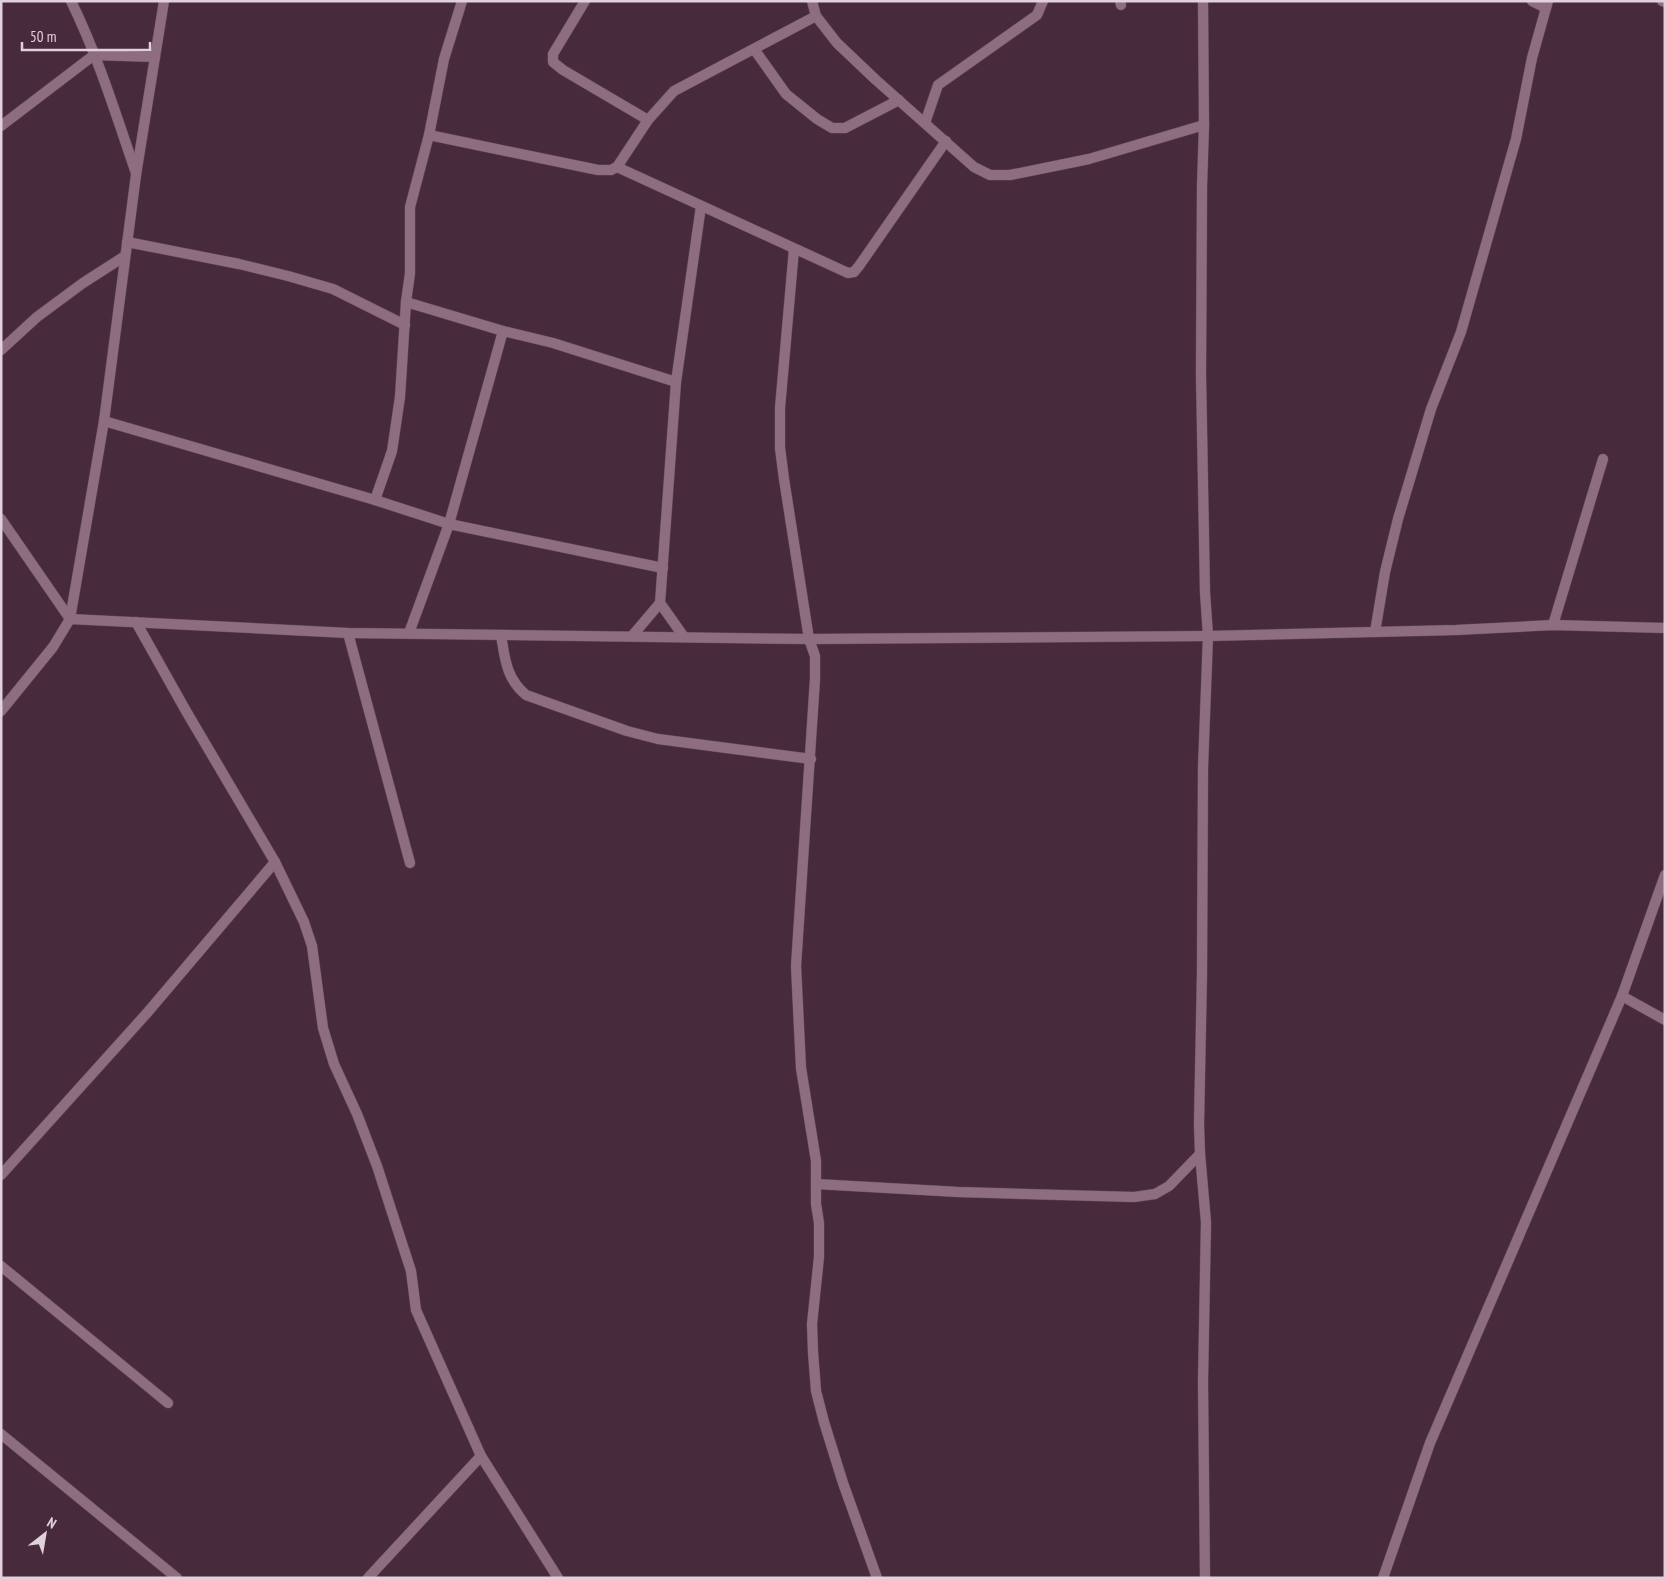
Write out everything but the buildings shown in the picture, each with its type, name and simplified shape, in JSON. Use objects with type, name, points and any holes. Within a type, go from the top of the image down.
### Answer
[{"type":"street","points":[[71,1],[109,93],[136,175]]},
{"type":"street","points":[[1,711],[53,647],[70,619],[104,421],[136,175],[164,1]]},
{"type":"street","points":[[374,500],[392,451],[400,397],[406,302],[410,273],[410,207],[430,135],[444,59],[462,1]]},
{"type":"street","points":[[584,1],[553,54],[553,62],[563,70],[648,120]]},
{"type":"street","points":[[812,1],[816,16],[837,43],[974,167],[990,175],[1010,175],[1089,159],[1204,125]]},
{"type":"street","points":[[925,124],[938,85],[1037,15],[1043,1]]},
{"type":"street","points":[[1203,1],[1204,125],[1201,375],[1205,592],[1208,636],[1203,768],[1200,1154],[1206,1222],[1202,1382],[1205,1578]]},
{"type":"street","points":[[1375,632],[1385,572],[1398,519],[1431,409],[1462,332],[1516,139],[1532,58],[1547,4],[1532,1]]},
{"type":"street","points":[[430,135],[598,170],[611,170],[617,168],[648,120],[674,90],[816,16]]},
{"type":"street","points":[[754,49],[786,94],[817,119],[832,128],[845,128],[899,100]]},
{"type":"street","points":[[1,126],[94,55],[155,57]]},
{"type":"street","points":[[617,168],[848,273],[854,272],[946,141]]},
{"type":"street","points":[[632,636],[660,603],[676,382],[701,206]]},
{"type":"street","points":[[127,242],[239,264],[333,289],[405,326]]},
{"type":"street","points":[[794,249],[780,408],[780,448],[808,638],[815,656],[796,966],[801,1068],[816,1153],[819,1257],[812,1324],[816,1391],[843,1483],[877,1578]]},
{"type":"street","points":[[1,350],[36,317],[83,283],[126,256]]},
{"type":"street","points":[[406,302],[503,331],[553,343],[676,382]]},
{"type":"street","points":[[408,633],[449,524],[503,331]]},
{"type":"street","points":[[104,421],[374,500],[449,524],[663,568]]},
{"type":"street","points":[[1553,624],[1604,458]]},
{"type":"street","points":[[1,519],[70,619]]},
{"type":"street","points":[[660,603],[684,637]]},
{"type":"street","points":[[70,619],[348,632],[808,638],[1208,636],[1456,630],[1553,624],[1665,628]]},
{"type":"street","points":[[136,622],[275,862],[304,922],[312,946],[323,1028],[334,1064],[357,1114],[377,1166],[411,1271],[416,1310],[481,1456],[558,1578]]},
{"type":"street","points":[[348,632],[410,863]]},
{"type":"street","points":[[501,635],[507,668],[515,686],[526,695],[626,731],[658,739],[810,759]]},
{"type":"street","points":[[1,1175],[147,1014],[275,862]]},
{"type":"street","points":[[1383,1578],[1430,1443],[1622,996],[1665,875]]},
{"type":"street","points":[[1622,996],[1665,1020]]},
{"type":"street","points":[[816,1184],[958,1192],[1134,1197],[1155,1194],[1169,1186],[1200,1154]]},
{"type":"street","points":[[1,1266],[168,1403]]},
{"type":"street","points":[[1,1434],[178,1578]]},
{"type":"street","points":[[368,1578],[481,1456]]}]
